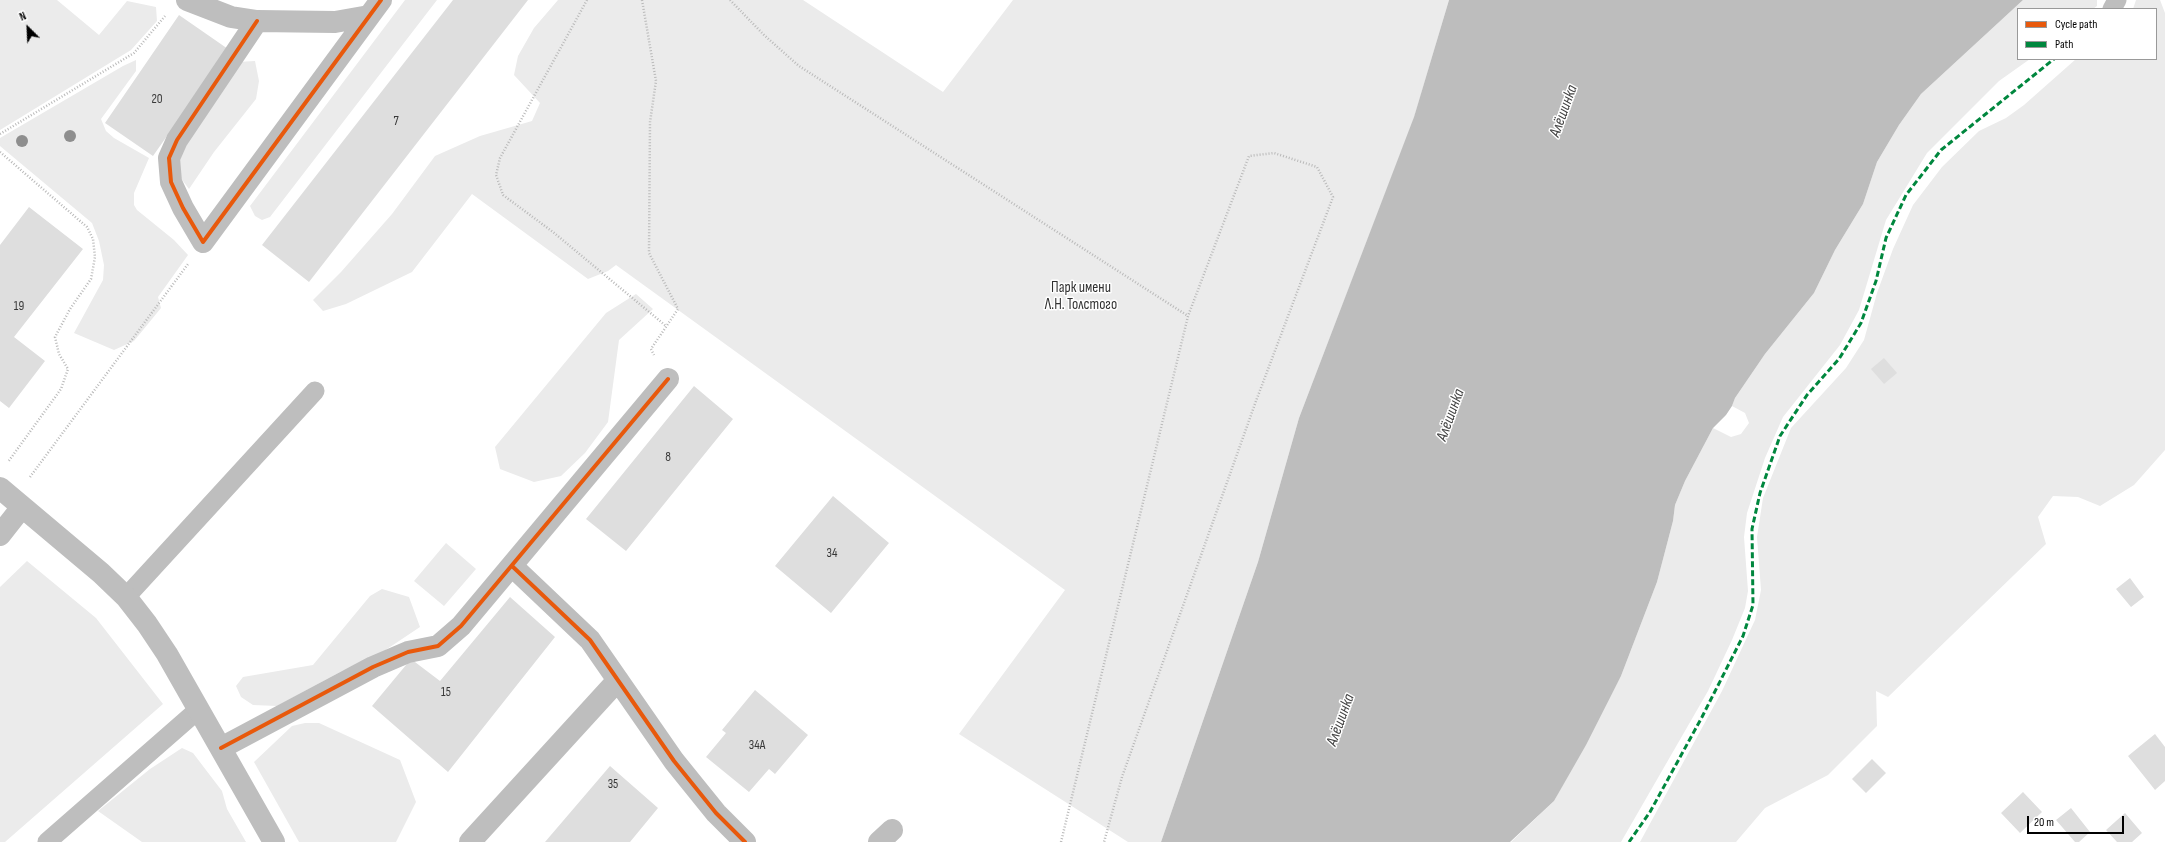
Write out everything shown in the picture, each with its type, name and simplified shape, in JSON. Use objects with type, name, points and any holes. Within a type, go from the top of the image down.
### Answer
[{"type":"street","points":[[187,0],[231,17],[257,21],[335,22],[375,8]]},
{"type":"street","points":[[257,21],[177,140],[169,158],[171,182],[183,208],[203,242],[375,8]]},
{"type":"street","points":[[221,748],[373,667],[408,652],[438,646],[461,626],[668,379]]},
{"type":"street","points":[[0,488],[101,573],[126,597],[167,654],[274,842]]},
{"type":"street","points":[[0,535],[22,507]]},
{"type":"street","points":[[512,566],[590,640],[674,760],[716,813],[745,842]]},
{"type":"street","points":[[470,842],[618,680]]},
{"type":"lane","points":[[126,597],[315,391]]},
{"type":"lane","points":[[47,842],[199,709]]},
{"type":"path","points":[[587,0],[500,158],[496,175],[503,194],[553,232],[666,326]]},
{"type":"path","points":[[642,0],[656,81],[650,122],[649,253],[678,309],[651,349],[668,379]]},
{"type":"path","points":[[730,0],[764,35],[799,66],[1188,316]]},
{"type":"path","points":[[0,134],[134,53],[169,12]]},
{"type":"path","points":[[0,152],[88,226],[93,240],[95,257],[91,279],[70,309],[55,337],[59,354],[68,369],[61,389],[5,466]]},
{"type":"path","points":[[1061,842],[1188,316],[1249,156],[1274,153],[1317,167],[1333,198],[1256,401],[1130,754],[1104,842]]},
{"type":"path","points":[[26,483],[203,242]]},
{"type":"green space","points":[[0,0],[57,0],[99,35],[127,1],[156,7],[157,21],[131,50],[0,130]]},
{"type":"green space","points":[[405,0],[437,0],[270,217],[262,220],[255,216],[250,206]]},
{"type":"green space","name":"Парк имени Л.Н. Толстого","points":[[558,0],[803,0],[943,92],[1013,0],[1449,0],[1413,121],[1299,418],[1258,562],[1161,842],[1128,842],[959,734],[1065,590],[616,265],[608,271],[588,279],[472,194],[412,272],[346,304],[323,311],[313,300],[341,272],[392,214],[435,156],[480,136],[532,121],[540,103],[514,75],[518,56],[534,28]]},
{"type":"green space","points":[[2023,0],[2097,0],[2097,6],[2094,8],[2017,8],[2017,60],[2029,60],[1999,81],[1927,153],[1886,220],[1859,310],[1840,345],[1783,417],[1765,458],[1747,513],[1744,537],[1748,591],[1745,608],[1732,640],[1708,691],[1621,842],[1511,842],[1554,801],[1621,676],[1657,582],[1673,521],[1675,505],[1685,481],[1713,428],[1731,437],[1741,434],[1749,423],[1745,413],[1732,406],[1735,398],[1765,354],[1814,293],[1835,250],[1863,204],[1877,162],[1899,125],[1921,94]]},
{"type":"green space","points":[[2136,0],[2160,0],[2165,13],[2165,450],[2134,485],[2100,506],[2078,497],[2053,496],[2038,517],[2046,544],[1888,697],[1876,691],[1877,726],[1828,775],[1765,808],[1736,842],[1640,842],[1722,691],[1755,620],[1761,590],[1757,537],[1763,498],[1791,428],[1846,368],[1864,340],[1877,293],[1893,249],[1913,205],[1942,167],[1979,131],[2006,118],[2024,105],[2075,60],[2157,60],[2157,8],[2133,8]]},
{"type":"green space","points":[[136,60],[136,71],[101,119],[106,131],[114,138],[149,158],[134,193],[134,205],[137,210],[174,240],[188,255],[158,297],[161,308],[134,341],[114,350],[74,333],[103,280],[104,265],[99,241],[92,223],[0,146],[0,138],[123,66]]},
{"type":"green space","points":[[255,61],[259,81],[256,99],[214,152],[189,189],[180,177],[179,156],[237,62]]},
{"type":"green space","points":[[636,294],[653,309],[619,340],[608,422],[585,453],[561,476],[534,482],[500,469],[495,447],[606,313]]},
{"type":"green space","points":[[446,543],[476,569],[444,606],[414,581]]},
{"type":"green space","points":[[27,561],[96,618],[163,704],[5,842],[0,842],[0,587]]},
{"type":"green space","points":[[382,589],[409,597],[420,627],[384,651],[340,672],[277,706],[253,705],[241,697],[236,686],[243,677],[313,665],[370,596]]},
{"type":"green space","points":[[305,723],[319,723],[400,760],[416,802],[396,842],[299,842],[254,762],[292,726]]},
{"type":"green space","points":[[182,748],[193,753],[222,791],[227,809],[246,842],[142,842],[98,811],[150,769]]},
{"type":"water","name":"Алёшинка","points":[[1449,0],[2023,0],[1921,94],[1899,125],[1877,162],[1863,204],[1835,250],[1814,293],[1765,354],[1735,398],[1726,415],[1713,428],[1685,481],[1675,505],[1673,521],[1657,582],[1621,676],[1586,745],[1554,801],[1510,842],[1161,842],[1258,562],[1299,418],[1414,117]]},
{"type":"building","points":[[453,0],[528,0],[309,282],[262,245]]},
{"type":"building","points":[[179,15],[228,49],[153,156],[105,123]]},
{"type":"building","points":[[29,207],[83,249],[14,337],[45,361],[9,408],[0,401],[0,245]]},
{"type":"building","points":[[1884,358],[1897,373],[1884,384],[1871,369]]},
{"type":"building","points":[[694,386],[733,419],[626,551],[586,519]]},
{"type":"building","points":[[833,496],[889,543],[831,613],[775,566]]},
{"type":"building","points":[[2130,578],[2144,597],[2131,607],[2116,589]]},
{"type":"building","points":[[510,597],[555,637],[448,772],[372,706],[411,659],[440,681]]},
{"type":"building","points":[[755,690],[808,735],[775,774],[769,769],[749,792],[706,757],[726,733],[722,730]]},
{"type":"building","points":[[2155,734],[2165,747],[2165,781],[2155,790],[2128,756]]},
{"type":"building","points":[[1872,759],[1886,773],[1866,793],[1852,779]]},
{"type":"building","points":[[610,766],[658,808],[630,842],[545,842]]},
{"type":"building","points":[[2023,792],[2042,812],[2020,833],[2001,813]]},
{"type":"building","points":[[2071,808],[2090,832],[2079,842],[2075,842],[2056,820]]},
{"type":"building","points":[[2125,813],[2142,833],[2132,842],[2117,842],[2106,830]]},
{"type":"marked path","points":[[1629,842],[1650,812],[1702,717],[1743,636],[1753,605],[1752,529],[1760,493],[1780,436],[1807,395],[1839,359],[1861,323],[1876,281],[1886,238],[1906,195],[1941,150],[2053,60]]},
{"type":"cycle path","points":[[257,21],[177,140],[169,158],[171,182],[183,208],[203,242],[381,0]]},
{"type":"cycle path","points":[[221,748],[373,667],[408,652],[438,646],[461,626],[668,379]]},
{"type":"cycle path","points":[[512,566],[590,640],[674,761],[716,813],[745,842]]}]
